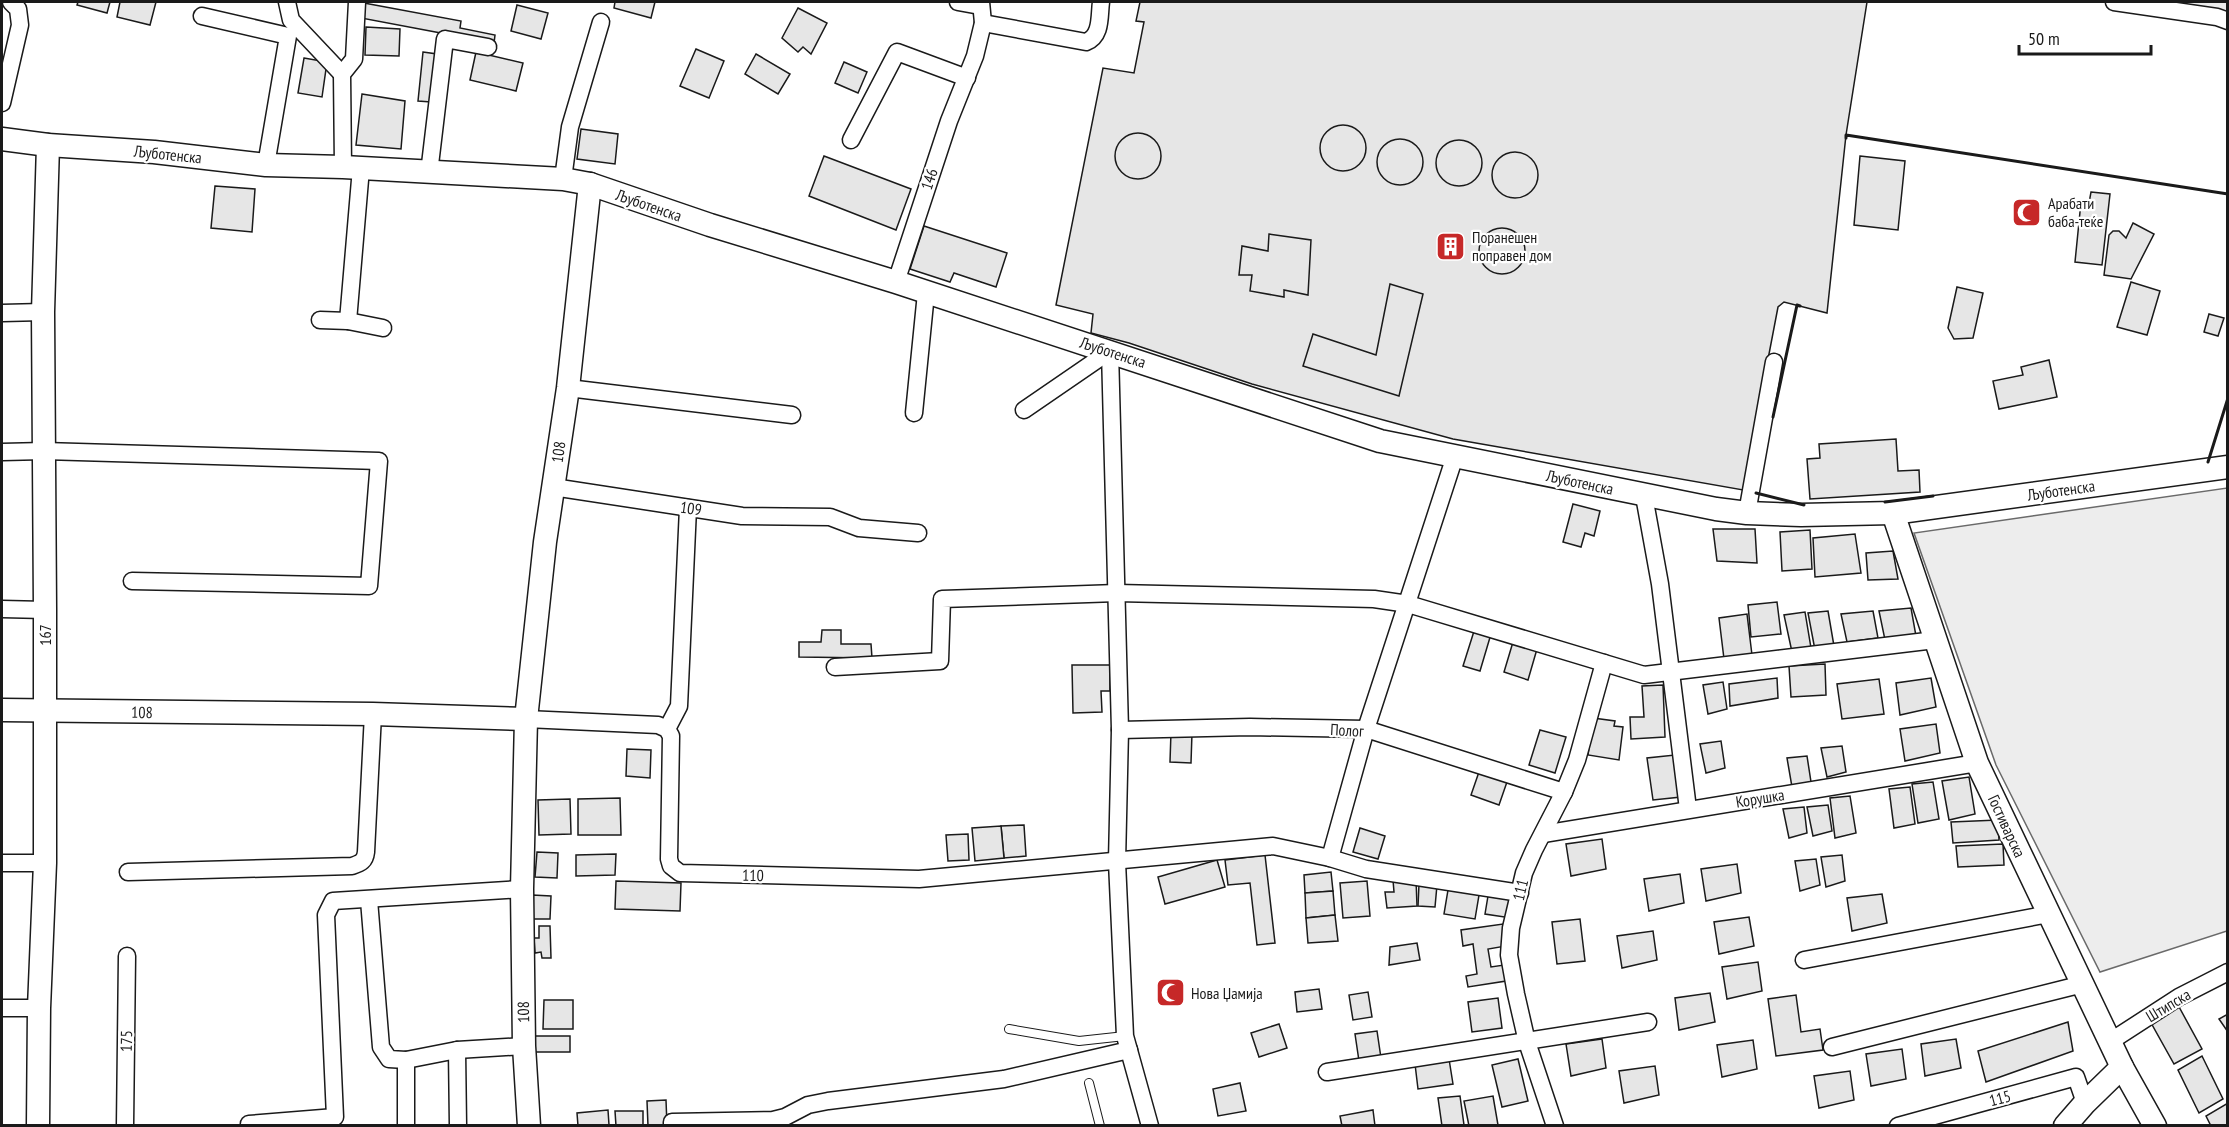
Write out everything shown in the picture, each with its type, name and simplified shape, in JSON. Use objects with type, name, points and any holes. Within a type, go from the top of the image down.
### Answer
[{"type":"street","points":[[2,103],[20,25],[18,9],[11,2]]},
{"type":"street","points":[[287,2],[291,20],[342,74],[352,168],[348,321]]},
{"type":"street","points":[[342,74],[354,59],[357,2]]},
{"type":"street","name":"146","points":[[896,282],[946,130],[975,56],[983,23],[981,4],[958,2]]},
{"type":"street","points":[[983,23],[1086,42],[1098,32],[1101,2]]},
{"type":"street","points":[[2114,2],[2228,21]]},
{"type":"street","points":[[202,16],[288,36],[266,165]]},
{"type":"street","points":[[563,179],[570,127],[601,22]]},
{"type":"street","points":[[429,173],[445,39],[488,47]]},
{"type":"street","points":[[851,140],[897,52],[967,78]]},
{"type":"street","name":"Љуботенска","points":[[2,139],[48,145],[154,152],[266,165],[563,179],[590,184],[710,225],[1110,351],[1380,441],[1644,495],[1747,513],[1801,515],[1893,513],[2228,467]]},
{"type":"street","name":"167","points":[[38,1125],[39,1008],[45,863],[43,312],[48,145]]},
{"type":"street","name":"108","points":[[529,1125],[524,1046],[522,890],[526,719],[538,604],[568,388],[590,184]]},
{"type":"street","points":[[914,412],[926,293]]},
{"type":"street","points":[[2,313],[43,312]]},
{"type":"street","points":[[320,320],[348,321],[384,328]]},
{"type":"street","points":[[1024,410],[1110,351]]},
{"type":"street","points":[[1110,351],[1119,730],[1117,862],[1127,1043],[1150,1125]]},
{"type":"street","points":[[1747,513],[1774,362]]},
{"type":"street","points":[[568,388],[792,415]]},
{"type":"street","points":[[2,452],[44,451],[379,461],[369,586],[132,581]]},
{"type":"street","points":[[1330,858],[1366,729],[1455,456]]},
{"type":"street","name":"109","points":[[553,488],[742,516],[830,518],[859,528],[918,533]]},
{"type":"street","points":[[1644,495],[1660,584],[1688,809]]},
{"type":"street","points":[[526,719],[658,725],[667,729],[680,706],[688,508]]},
{"type":"street","name":"Гостиварска","points":[[1893,513],[1977,763],[2122,1067],[2156,1125]]},
{"type":"street","points":[[835,667],[940,661],[942,599],[1117,593],[1374,599],[1408,604],[1644,675],[1935,640]]},
{"type":"street","points":[[2,609],[45,610]]},
{"type":"street","name":"111","points":[[1555,1125],[1527,1042],[1509,955],[1511,928],[1530,857],[1564,792],[1577,760],[1604,663]]},
{"type":"street","name":"108","points":[[2,710],[373,714],[526,719]]},
{"type":"street","points":[[128,872],[352,866],[362,862],[366,852],[373,714]]},
{"type":"street","name":"Полог","points":[[1119,730],[1250,727],[1366,729],[1564,792]]},
{"type":"street","name":"110","points":[[667,729],[671,736],[669,859],[671,866],[680,873],[919,879],[1117,862]]},
{"type":"street","name":"Корушка","points":[[1543,834],[1977,763]]},
{"type":"street","points":[[1117,862],[1273,846],[1330,858],[1377,872],[1520,893]]},
{"type":"street","points":[[2,863],[45,863]]},
{"type":"street","points":[[249,1124],[335,1117],[326,915],[333,901],[522,890]]},
{"type":"street","points":[[369,900],[381,1047],[389,1059],[406,1060],[457,1050],[524,1046]]},
{"type":"street","points":[[1804,960],[2049,914]]},
{"type":"street","name":"175","points":[[125,1125],[127,956]]},
{"type":"street","name":"Штипска","points":[[2111,1041],[2179,997],[2228,972]]},
{"type":"street","points":[[1832,1047],[2083,984]]},
{"type":"street","points":[[2,1008],[39,1008]]},
{"type":"street","points":[[1327,1072],[1648,1022]]},
{"type":"street","points":[[672,1125],[672,1122],[773,1120],[785,1117],[808,1105],[828,1101],[1004,1079],[1127,1043]]},
{"type":"street","points":[[457,1050],[458,1125]]},
{"type":"street","points":[[404,1125],[406,1060]]},
{"type":"street","points":[[2065,1125],[2122,1067]]},
{"type":"street","name":"115","points":[[1898,1125],[2076,1077],[2085,1103]]},
{"type":"lane","points":[[1009,1029],[1079,1041],[1127,1043]]},
{"type":"lane","points":[[1089,1083],[1100,1125]]},
{"type":"shaded area","points":[[2163,2],[2227,2],[2227,13]]},
{"type":"shaded area","points":[[2227,488],[2227,931],[2100,972],[1996,765],[1914,533]]},
{"type":"building","points":[[78,2],[110,2],[107,13],[77,5]]},
{"type":"building","points":[[120,2],[156,2],[150,25],[117,17]]},
{"type":"building","points":[[615,2],[655,2],[651,18],[614,8]]},
{"type":"building","name":"Поранешен поправен дом","points":[[1140,2],[1867,2],[1846,135],[1827,313],[1784,302],[1778,307],[1743,490],[1453,439],[1252,384],[1129,343],[1091,333],[1093,314],[1056,305],[1103,68],[1134,73],[1144,22],[1136,21]]},
{"type":"building","points":[[364,3],[461,21],[460,28],[495,35],[494,43],[361,18]]},
{"type":"building","points":[[517,5],[548,13],[541,39],[511,31]]},
{"type":"building","points":[[798,8],[827,23],[811,54],[803,47],[798,52],[782,38]]},
{"type":"building","points":[[366,27],[400,29],[399,56],[365,55]]},
{"type":"building","points":[[696,49],[724,61],[709,98],[680,86]]},
{"type":"building","points":[[423,52],[437,54],[431,102],[418,101]]},
{"type":"building","points":[[476,52],[523,63],[516,91],[470,80]]},
{"type":"building","points":[[756,54],[790,74],[778,94],[745,74]]},
{"type":"building","points":[[304,58],[327,62],[322,97],[298,93]]},
{"type":"building","points":[[844,62],[867,72],[858,93],[835,83]]},
{"type":"building","points":[[362,94],[405,101],[401,149],[356,145]]},
{"type":"building","points":[[1348,125],[1360,131],[1365,139],[1365,157],[1360,165],[1352,170],[1338,171],[1330,168],[1323,161],[1320,143],[1323,135],[1330,128]]},
{"type":"building","points":[[581,129],[618,134],[615,164],[577,159]]},
{"type":"building","points":[[1143,133],[1155,139],[1160,147],[1160,165],[1155,173],[1147,178],[1133,179],[1121,173],[1116,165],[1115,151],[1121,139],[1129,134]]},
{"type":"building","points":[[1405,139],[1417,145],[1422,153],[1422,171],[1417,179],[1409,184],[1395,185],[1383,179],[1378,171],[1377,157],[1383,145],[1391,140]]},
{"type":"building","points":[[1464,140],[1476,146],[1481,154],[1481,172],[1476,180],[1468,185],[1454,186],[1442,180],[1437,172],[1436,158],[1442,146],[1450,141]]},
{"type":"building","points":[[1520,152],[1532,158],[1537,166],[1537,184],[1532,192],[1524,197],[1510,198],[1498,192],[1493,184],[1492,170],[1498,158],[1506,153]]},
{"type":"building","points":[[824,156],[911,189],[896,230],[809,196]]},
{"type":"building","points":[[1860,156],[1905,161],[1898,230],[1854,225]]},
{"type":"building","points":[[215,186],[255,189],[252,232],[211,228]]},
{"type":"building","points":[[2091,192],[2110,194],[2102,265],[2075,262],[2081,202],[2089,203]]},
{"type":"building","points":[[2133,223],[2154,234],[2131,279],[2104,275],[2109,235],[2113,231],[2119,231],[2126,238]]},
{"type":"building","points":[[924,226],[1007,253],[996,287],[954,273],[950,282],[910,269]]},
{"type":"building","points":[[1507,228],[1519,234],[1524,242],[1524,260],[1519,268],[1511,273],[1497,274],[1485,268],[1480,260],[1479,246],[1485,234],[1493,229]]},
{"type":"building","points":[[1269,234],[1311,240],[1308,295],[1284,290],[1284,297],[1250,291],[1252,275],[1239,275],[1242,246],[1268,251]]},
{"type":"building","points":[[2131,282],[2160,291],[2147,335],[2117,327]]},
{"type":"building","points":[[1390,284],[1423,294],[1399,396],[1303,366],[1313,334],[1376,355]]},
{"type":"building","points":[[1957,287],[1983,293],[1973,338],[1954,339],[1948,328]]},
{"type":"building","points":[[2209,314],[2224,318],[2218,336],[2204,332]]},
{"type":"building","points":[[2049,360],[2057,397],[1999,409],[1993,381],[2023,375],[2021,367]]},
{"type":"building","points":[[1896,439],[1898,471],[1919,470],[1920,492],[1810,499],[1807,459],[1820,458],[1819,444]]},
{"type":"building","points":[[1573,504],[1600,511],[1594,536],[1585,533],[1581,547],[1563,542]]},
{"type":"building","points":[[1713,529],[1755,529],[1757,563],[1717,561]]},
{"type":"building","points":[[1810,530],[1812,569],[1782,571],[1780,532]]},
{"type":"building","points":[[1855,534],[1861,573],[1815,577],[1813,538]]},
{"type":"building","points":[[1893,551],[1898,579],[1868,580],[1866,553]]},
{"type":"building","points":[[1777,602],[1781,634],[1751,637],[1748,605]]},
{"type":"building","points":[[1911,608],[1916,636],[1885,640],[1879,611]]},
{"type":"building","points":[[1828,611],[1834,646],[1815,650],[1808,613]]},
{"type":"building","points":[[1873,611],[1878,638],[1847,642],[1841,614]]},
{"type":"building","points":[[1805,612],[1811,648],[1792,652],[1784,615]]},
{"type":"building","points":[[1747,614],[1752,655],[1724,659],[1719,618]]},
{"type":"building","points":[[1475,628],[1491,634],[1480,671],[1463,666]]},
{"type":"building","points":[[822,630],[841,630],[841,644],[871,644],[872,658],[799,657],[799,642],[821,642]]},
{"type":"building","points":[[1513,642],[1537,649],[1528,680],[1504,672]]},
{"type":"building","points":[[1825,664],[1826,695],[1791,697],[1789,666]]},
{"type":"building","points":[[1072,665],[1110,665],[1110,691],[1101,691],[1102,712],[1073,713]]},
{"type":"building","points":[[1777,678],[1778,698],[1730,706],[1729,684]]},
{"type":"building","points":[[1931,678],[1936,707],[1900,715],[1896,683]]},
{"type":"building","points":[[1879,679],[1884,714],[1842,719],[1837,684]]},
{"type":"building","points":[[1723,682],[1727,709],[1708,714],[1703,685]]},
{"type":"building","points":[[1663,685],[1665,737],[1631,739],[1630,717],[1644,717],[1642,686]]},
{"type":"building","points":[[1593,718],[1615,721],[1614,726],[1623,727],[1619,760],[1588,755]]},
{"type":"building","points":[[1936,724],[1940,753],[1905,761],[1900,729]]},
{"type":"building","points":[[1540,730],[1566,737],[1555,773],[1529,765]]},
{"type":"building","points":[[1171,732],[1192,733],[1191,763],[1170,762]]},
{"type":"building","points":[[1721,741],[1725,768],[1706,773],[1700,744]]},
{"type":"building","points":[[1842,746],[1846,772],[1827,777],[1821,748]]},
{"type":"building","points":[[627,749],[651,750],[650,778],[626,776]]},
{"type":"building","points":[[1675,755],[1681,797],[1653,800],[1647,758]]},
{"type":"building","points":[[1807,756],[1811,782],[1792,787],[1787,758]]},
{"type":"building","points":[[1480,769],[1508,779],[1499,805],[1471,795]]},
{"type":"building","points":[[1969,777],[1975,814],[1949,820],[1942,781]]},
{"type":"building","points":[[1933,782],[1939,819],[1918,823],[1912,784]]},
{"type":"building","points":[[1910,787],[1915,824],[1894,828],[1889,789]]},
{"type":"building","points":[[1850,796],[1856,833],[1835,838],[1830,798]]},
{"type":"building","points":[[620,798],[621,835],[578,835],[578,799]]},
{"type":"building","points":[[570,799],[571,834],[539,835],[538,800]]},
{"type":"building","points":[[1828,805],[1832,831],[1813,836],[1807,807]]},
{"type":"building","points":[[1804,807],[1807,833],[1789,838],[1783,809]]},
{"type":"building","points":[[1998,820],[1999,840],[1953,843],[1951,822]]},
{"type":"building","points":[[1024,825],[1026,856],[1004,858],[1001,826]]},
{"type":"building","points":[[1001,826],[1004,858],[975,861],[972,828]]},
{"type":"building","points":[[1360,828],[1385,836],[1378,859],[1353,852]]},
{"type":"building","points":[[968,834],[969,860],[948,861],[946,835]]},
{"type":"building","points":[[1602,839],[1606,869],[1571,876],[1566,844]]},
{"type":"building","points":[[2003,844],[2004,865],[1958,867],[1956,846]]},
{"type":"building","points":[[537,852],[558,853],[557,878],[535,877]]},
{"type":"building","points":[[616,854],[615,875],[576,876],[576,855]]},
{"type":"building","points":[[1265,855],[1275,943],[1257,945],[1250,883],[1228,885],[1225,860]]},
{"type":"building","points":[[1842,855],[1845,881],[1826,887],[1821,857]]},
{"type":"building","points":[[1816,859],[1820,885],[1800,891],[1795,861]]},
{"type":"building","points":[[1217,860],[1225,887],[1165,904],[1158,877]]},
{"type":"building","points":[[1737,864],[1741,893],[1706,901],[1701,869]]},
{"type":"building","points":[[1331,872],[1333,891],[1305,893],[1304,875]]},
{"type":"building","points":[[1680,874],[1684,903],[1649,911],[1644,879]]},
{"type":"building","points":[[1416,879],[1417,906],[1387,908],[1385,892],[1394,892],[1393,880]]},
{"type":"building","points":[[616,881],[681,883],[680,911],[615,909]]},
{"type":"building","points":[[1367,881],[1370,916],[1343,918],[1340,883]]},
{"type":"building","points":[[1419,884],[1437,885],[1435,907],[1418,906]]},
{"type":"building","points":[[1449,884],[1480,889],[1475,919],[1444,914]]},
{"type":"building","points":[[1489,890],[1514,894],[1511,918],[1485,914]]},
{"type":"building","points":[[1333,891],[1335,915],[1306,918],[1305,893]]},
{"type":"building","points":[[1882,894],[1887,923],[1852,931],[1847,898]]},
{"type":"building","points":[[532,895],[551,896],[550,919],[531,919]]},
{"type":"building","points":[[1335,915],[1338,941],[1308,943],[1306,918]]},
{"type":"building","points":[[1749,917],[1754,946],[1719,954],[1714,922]]},
{"type":"building","points":[[1580,919],[1585,961],[1557,964],[1552,922]]},
{"type":"building","points":[[1503,924],[1506,946],[1488,949],[1491,967],[1504,965],[1506,981],[1468,987],[1466,976],[1477,974],[1473,944],[1463,946],[1461,930]]},
{"type":"building","points":[[539,926],[550,926],[551,958],[542,958],[541,952],[535,953],[534,938],[539,938]]},
{"type":"building","points":[[1653,931],[1657,960],[1622,968],[1617,936]]},
{"type":"building","points":[[1417,943],[1420,960],[1389,965],[1390,947]]},
{"type":"building","points":[[1758,962],[1762,991],[1727,999],[1722,967]]},
{"type":"building","points":[[1319,989],[1322,1009],[1297,1012],[1295,992]]},
{"type":"building","points":[[1368,992],[1372,1017],[1353,1020],[1349,995]]},
{"type":"building","points":[[1710,993],[1715,1022],[1679,1030],[1675,998]]},
{"type":"building","points":[[1796,995],[1801,1032],[1820,1029],[1823,1050],[1776,1056],[1768,999]]},
{"type":"building","points":[[1498,998],[1502,1028],[1472,1032],[1468,1002]]},
{"type":"building","points":[[544,1000],[573,1000],[573,1029],[543,1029]]},
{"type":"building","points":[[2178,1005],[2202,1049],[2174,1064],[2150,1021]]},
{"type":"building","points":[[2228,1014],[2228,1032],[2219,1019]]},
{"type":"building","points":[[2068,1022],[2073,1051],[1986,1082],[1978,1051]]},
{"type":"building","points":[[1279,1024],[1287,1048],[1259,1057],[1251,1033]]},
{"type":"building","points":[[1377,1031],[1381,1058],[1359,1061],[1355,1034]]},
{"type":"building","points":[[535,1036],[570,1036],[570,1052],[535,1052]]},
{"type":"building","points":[[1602,1039],[1606,1068],[1571,1076],[1566,1044]]},
{"type":"building","points":[[1956,1039],[1961,1068],[1925,1076],[1921,1044]]},
{"type":"building","points":[[1753,1040],[1757,1069],[1722,1077],[1717,1045]]},
{"type":"building","points":[[1902,1049],[1906,1079],[1871,1086],[1866,1054]]},
{"type":"building","points":[[2202,1056],[2223,1099],[2199,1113],[2178,1070]]},
{"type":"building","points":[[1449,1059],[1453,1084],[1418,1089],[1415,1064]]},
{"type":"building","points":[[1518,1059],[1528,1101],[1502,1107],[1492,1065]]},
{"type":"building","points":[[1655,1066],[1659,1095],[1624,1103],[1619,1071]]},
{"type":"building","points":[[1850,1071],[1854,1100],[1819,1108],[1814,1076]]},
{"type":"building","points":[[1240,1083],[1246,1111],[1218,1116],[1213,1089]]},
{"type":"building","points":[[1460,1096],[1464,1125],[1442,1126],[1438,1098]]},
{"type":"building","points":[[1493,1096],[1498,1125],[1469,1126],[1464,1101]]},
{"type":"building","points":[[666,1100],[667,1126],[648,1126],[647,1101]]},
{"type":"building","points":[[2228,1103],[2228,1126],[2211,1126],[2206,1116]]},
{"type":"building","points":[[608,1110],[609,1125],[578,1126],[577,1113]]},
{"type":"building","points":[[1373,1110],[1375,1126],[1342,1126],[1340,1116]]},
{"type":"building","points":[[615,1111],[643,1111],[643,1126],[616,1126]]},
{"type":"wall","points":[[1846,138],[1846,135],[2228,194]]},
{"type":"wall","points":[[1773,417],[1797,305],[1800,306]]},
{"type":"wall","points":[[2208,462],[2228,398]]},
{"type":"wall","points":[[1756,493],[1804,505]]},
{"type":"wall","points":[[1885,502],[1933,496]]},
{"type":"place","name":"Арабати баба-теќе","points":[[2027,212]]},
{"type":"place","name":"Поранешен поправен дом","points":[[1451,246]]},
{"type":"place","name":"Нова Џамија","points":[[1170,993]]}]
